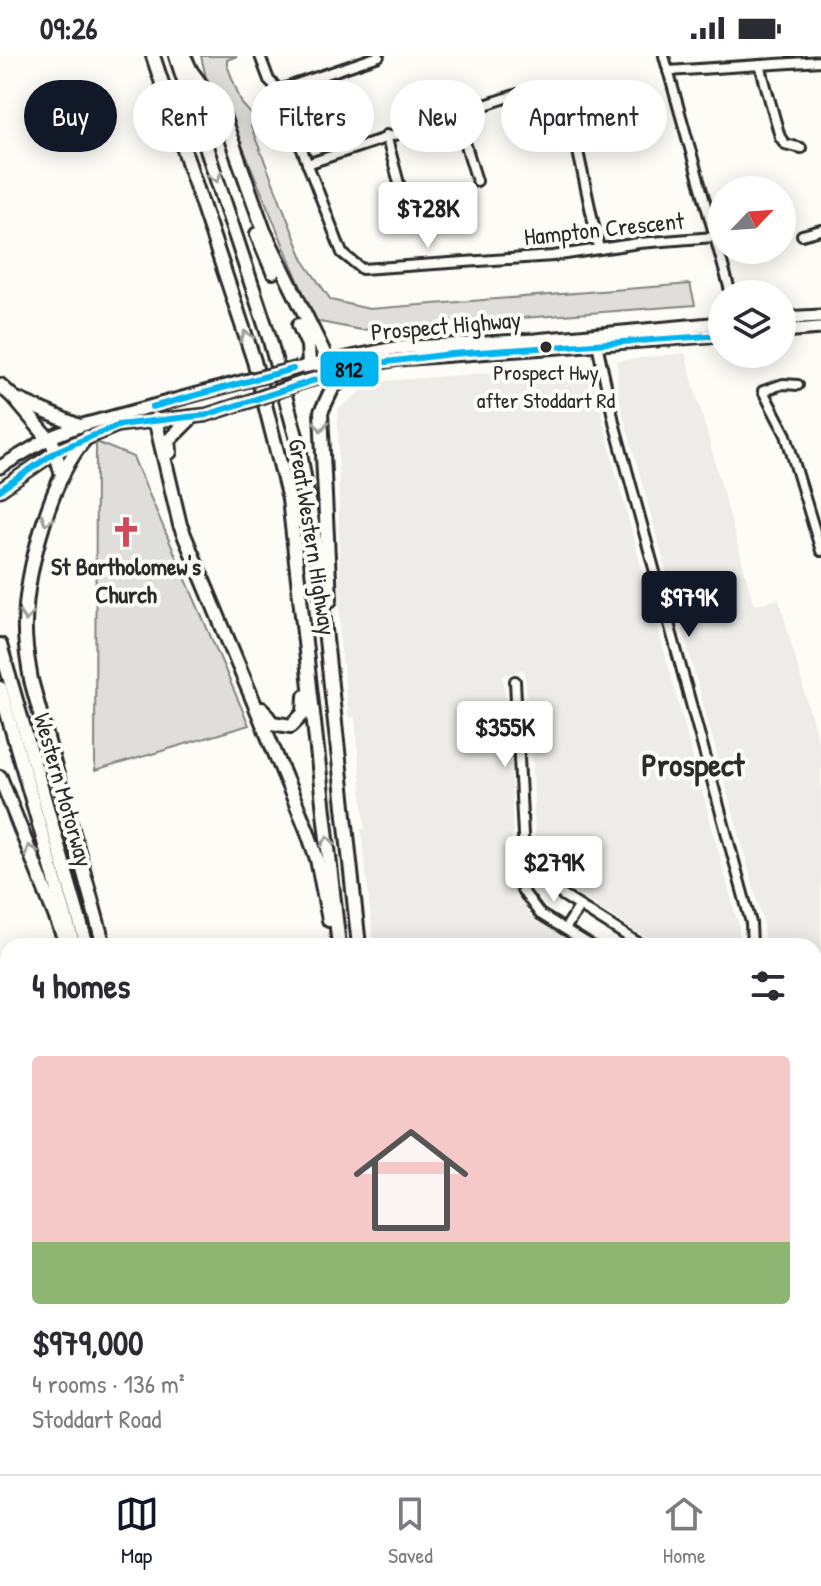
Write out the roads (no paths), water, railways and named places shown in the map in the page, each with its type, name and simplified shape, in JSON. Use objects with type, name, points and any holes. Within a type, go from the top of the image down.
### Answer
[{"type":"highway","name":"Great Western Highway","points":[[153,56],[161,80]]},
{"type":"highway","name":"Great Western Highway","points":[[176,56],[183,80]]},
{"type":"highway","points":[[184,56],[199,80]]},
{"type":"highway","points":[[235,148],[285,281],[328,368]]},
{"type":"highway","name":"Great Western Highway","points":[[185,152],[270,416],[289,499],[336,938]]},
{"type":"highway","name":"Great Western Highway","points":[[208,152],[269,337],[296,434],[316,546],[358,938]]},
{"type":"highway","points":[[228,152],[264,254],[308,345],[304,366]]},
{"type":"highway","points":[[332,692],[320,422],[323,404],[333,387],[362,365]]},
{"type":"highway","points":[[0,385],[49,438],[57,451],[62,476]]},
{"type":"highway","points":[[14,398],[83,431],[62,476],[29,583],[25,640],[31,680],[102,938]]},
{"type":"highway","points":[[192,417],[169,440],[178,504],[262,710],[278,727],[291,726],[304,713],[303,624]]},
{"type":"highway","points":[[155,419],[180,525],[317,859],[335,938]]},
{"type":"highway","name":"Western Motorway","points":[[0,645],[85,938]]},
{"type":"highway","name":"Western Motorway","points":[[0,688],[69,938]]},
{"type":"highway","points":[[317,745],[326,731],[336,737]]},
{"type":"highway","points":[[0,777],[68,938]]},
{"type":"main road","points":[[796,317],[821,316]]},
{"type":"main road","name":"Prospect Highway","points":[[0,490],[83,431],[304,366],[328,368],[362,365],[708,325]]},
{"type":"main road","points":[[796,330],[821,328]]},
{"type":"main road","name":"Prospect Highway","points":[[0,467],[49,438],[155,419],[192,417],[247,402],[303,382],[328,368],[395,348],[708,336]]},
{"type":"street","name":"Hampton Crescent","points":[[260,56],[269,80]]},
{"type":"street","points":[[308,80],[379,56]]},
{"type":"street","points":[[664,56],[708,215]]},
{"type":"street","points":[[668,71],[821,61]]},
{"type":"street","points":[[760,65],[780,137],[785,144],[801,148]]},
{"type":"street","points":[[485,104],[518,94],[550,93],[563,97],[568,105],[599,249]]},
{"type":"street","points":[[307,164],[390,134]]},
{"type":"street","points":[[386,135],[400,187]]},
{"type":"street","name":"Hampton Crescent","points":[[302,152],[342,253],[362,269],[542,257],[708,238]]},
{"type":"street","points":[[468,152],[477,181]]},
{"type":"street","points":[[802,235],[821,230]]},
{"type":"street","points":[[596,340],[624,464],[751,923],[752,938]]},
{"type":"street","points":[[798,385],[783,384],[763,391],[786,435],[821,551]]},
{"type":"street","points":[[515,681],[524,854],[521,880],[525,896],[540,914],[579,938]]},
{"type":"street","points":[[524,854],[551,888],[630,938]]},
{"type":"street","points":[[565,929],[579,907]]},
{"type":"place","name":"Prospect Hwy after Stoddart Rd","points":[[546,347]]},
{"type":"place","name":"St Bartholomew's Church","points":[[126,532]]},
{"type":"district","name":"Prospect","points":[[693,765]]}]
